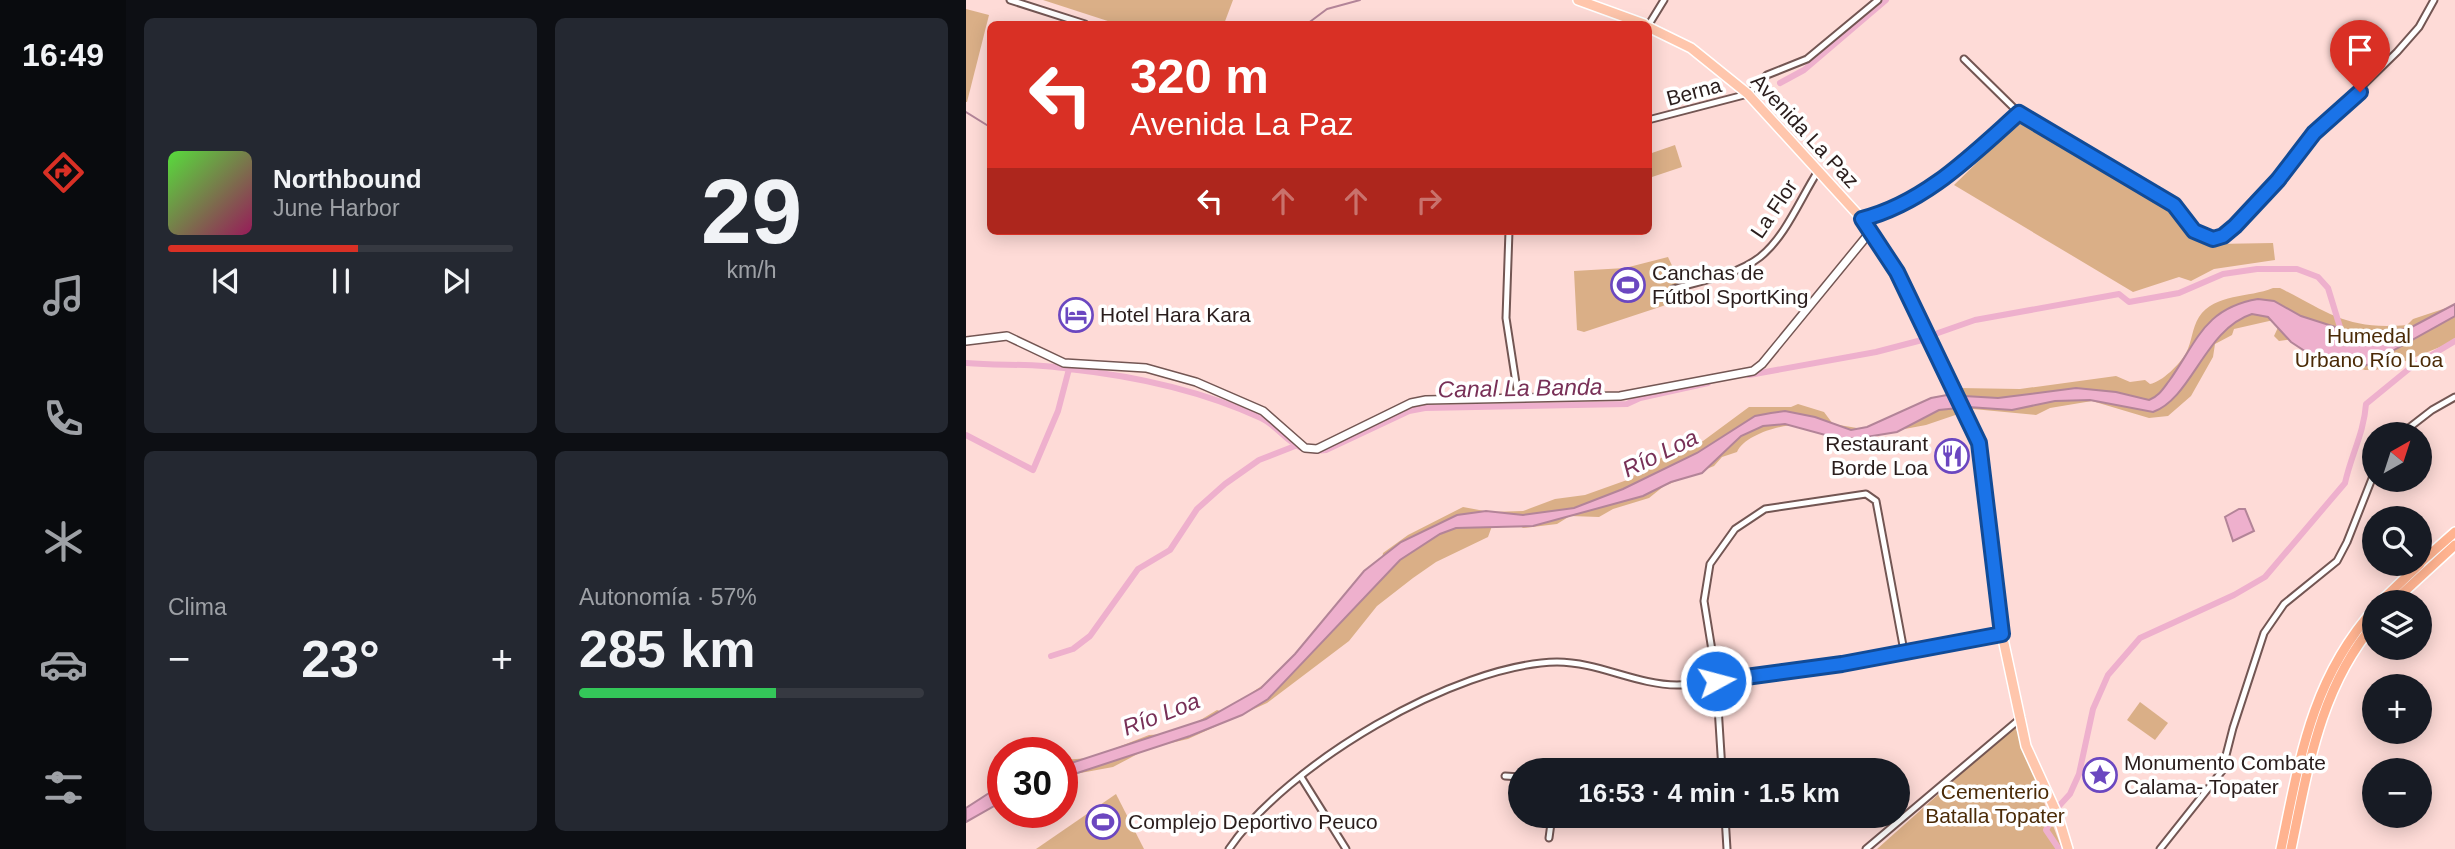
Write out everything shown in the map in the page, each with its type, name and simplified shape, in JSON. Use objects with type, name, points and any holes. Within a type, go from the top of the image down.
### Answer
[{"type":"highway","points":[[2432,552],[2455,531]]},
{"type":"highway","points":[[2406,590],[2455,545]]},
{"type":"highway","points":[[2392,590],[2407,576]]},
{"type":"highway","points":[[2281,849],[2315,704],[2341,652],[2362,625]]},
{"type":"highway","points":[[2291,849],[2311,751],[2325,706],[2345,664],[2362,640]]},
{"type":"main road","points":[[1578,0],[1636,21]]},
{"type":"main road","name":"Avenida La Paz","points":[[1652,28],[1691,48],[1748,94],[1862,219],[1897,272],[1979,443],[2002,634],[2026,746],[2058,816],[2068,849]]},
{"type":"street","points":[[1010,0],[1076,21]]},
{"type":"street","points":[[1651,21],[1664,0]]},
{"type":"street","points":[[1748,94],[1767,75],[1807,59],[1878,0]]},
{"type":"street","points":[[1964,59],[2019,113],[2174,205],[2194,231],[2213,239],[2223,236],[2235,226],[2278,180],[2314,133],[2397,52],[2419,27],[2434,0]]},
{"type":"street","name":"Berna","points":[[1652,119],[1748,94]]},
{"type":"street","points":[[1862,219],[1885,213],[1917,197],[1955,170],[2019,113]]},
{"type":"street","name":"La Flor","points":[[1673,289],[1709,279],[1759,257],[1777,239],[1818,171]]},
{"type":"street","points":[[966,341],[1007,336],[1054,360],[1146,368],[1196,382],[1263,411],[1306,449],[1317,449],[1411,403],[1426,400],[1518,396],[1620,396],[1754,371],[1871,231]]},
{"type":"street","points":[[1509,235],[1506,318],[1518,396]]},
{"type":"street","points":[[2416,422],[2455,397]]},
{"type":"street","points":[[2160,849],[2222,771],[2233,727],[2264,633],[2284,604],[2337,561],[2367,492]]},
{"type":"street","points":[[1721,758],[1716,681],[1704,601],[1710,564],[1735,528],[1765,509],[1867,494],[1876,501],[1905,651]]},
{"type":"street","points":[[1229,849],[1257,814],[1301,777],[1401,712],[1456,684],[1509,667],[1559,662],[1610,670],[1659,683],[1716,681],[1842,664],[2002,634]]},
{"type":"street","points":[[1866,849],[2021,718]]},
{"type":"street","points":[[1301,777],[1346,849]]},
{"type":"street","points":[[1549,838],[1550,828]]},
{"type":"street","points":[[1726,828],[1727,849]]},
{"type":"green space","points":[[1043,0],[1233,0],[1225,21],[1108,21]]},
{"type":"green space","points":[[966,9],[989,15],[966,102]]},
{"type":"green space","points":[[2025,116],[2203,227],[2215,244],[2273,243],[2275,260],[2214,269],[2191,281],[2179,277],[2133,292],[1954,185]]},
{"type":"green space","points":[[1675,145],[1682,167],[1652,177],[1652,153]]},
{"type":"green space","name":"Canchas de Fútbol SportKing","points":[[1668,257],[1687,298],[1584,332],[1577,330],[1574,271],[1625,268]]},
{"type":"green space","name":"Humedal Urbano Río Loa","points":[[2280,288],[2340,318],[2369,325],[2407,325],[2413,319],[2455,305],[2455,341],[2393,366],[2365,370],[2316,354],[2310,355],[2294,339],[2279,341],[2274,336],[2281,321],[2278,319],[2234,329],[2232,335],[2215,344],[2213,357],[2191,396],[2168,416],[2149,418],[2092,401],[2050,408],[2036,415],[1973,409],[1926,425],[1844,440],[1817,428],[1808,430],[1803,425],[1766,431],[1748,440],[1737,452],[1722,457],[1714,466],[1664,486],[1649,498],[1613,509],[1599,517],[1570,516],[1557,524],[1523,528],[1517,524],[1492,526],[1488,537],[1436,562],[1377,606],[1349,641],[1267,703],[1188,739],[1149,748],[1113,767],[1078,773],[1078,759],[1090,758],[1149,735],[1166,734],[1197,722],[1217,710],[1223,712],[1299,661],[1353,584],[1382,559],[1383,553],[1408,535],[1463,507],[1490,512],[1523,511],[1555,499],[1585,495],[1627,480],[1672,451],[1703,441],[1749,407],[1791,407],[1798,404],[1824,412],[1833,424],[1875,431],[1958,388],[2020,389],[2116,376],[2130,382],[2145,380],[2150,384],[2155,383],[2183,357],[2197,321],[2206,309],[2223,300]]},
{"type":"green space","points":[[2140,702],[2168,723],[2155,740],[2127,720]]},
{"type":"green space","name":"Cementerio Batalla Topater","points":[[2015,726],[2062,849],[1877,849],[1901,828],[1910,828],[1910,820]]},
{"type":"green space","name":"Complejo Deportivo Peuco","points":[[1116,794],[1144,849],[1036,849],[1067,828],[1078,828],[1078,820]]},
{"type":"shaded area","points":[[2258,299],[2274,301],[2301,316],[2354,333],[2408,329],[2455,304],[2455,316],[2367,365],[2355,368],[2317,359],[2291,342],[2268,317],[2252,314],[2236,322],[2222,334],[2178,393],[2167,404],[2153,412],[2090,400],[2055,401],[2012,410],[1968,407],[1939,410],[1897,432],[1840,439],[1785,424],[1763,426],[1741,436],[1702,473],[1671,482],[1643,496],[1533,526],[1456,528],[1440,534],[1400,560],[1268,699],[1242,715],[1190,736],[1078,773],[1078,761],[1206,719],[1261,688],[1295,654],[1364,571],[1401,542],[1457,515],[1486,511],[1523,515],[1574,508],[1623,489],[1697,453],[1755,416],[1771,413],[1785,411],[1815,417],[1851,430],[1867,427],[1931,398],[1947,395],[1998,398],[2076,388],[2116,392],[2149,400],[2163,389],[2195,340],[2213,319],[2240,304]]},
{"type":"shaded area","points":[[2239,509],[2245,509],[2254,531],[2233,541],[2225,517]]},
{"type":"shaded area","points":[[987,794],[987,810],[966,822],[966,808]]},
{"type":"waterway","points":[[1311,21],[1327,9],[1360,0]]},
{"type":"waterway","points":[[1780,83],[1804,70],[1886,0]]},
{"type":"waterway","points":[[966,112],[987,125]]},
{"type":"waterway","points":[[1938,333],[1975,320],[2119,294],[2129,302],[2179,293],[2223,274],[2257,269],[2297,269],[2318,277],[2328,288],[2343,337]]},
{"type":"waterway","name":"Canal La Banda","points":[[1749,375],[1876,352],[1922,340]]},
{"type":"waterway","points":[[2059,806],[2070,794],[2079,774],[2093,709],[2108,675],[2140,638],[2234,595],[2265,577],[2345,483],[2363,425],[2366,404],[2410,368],[2455,341]]},
{"type":"waterway","points":[[966,363],[1069,369]]},
{"type":"waterway","name":"Canal La Banda","points":[[966,435],[1033,470],[1058,411],[1069,369],[1143,380],[1215,400],[1261,418],[1292,443],[1304,449]]},
{"type":"waterway","name":"Canal La Banda","points":[[1315,451],[1326,450],[1409,411],[1425,408],[1627,404],[1640,398],[1708,383]]},
{"type":"waterway","points":[[1051,656],[1073,649],[1090,636],[1138,569],[1170,550],[1197,509],[1225,484],[1259,460],[1295,446]]},
{"type":"waterway","points":[[2053,817],[2046,830],[2059,849]]},
{"type":"place","name":"Canchas de Fútbol SportKing","points":[[1628,285]]},
{"type":"place","name":"Hotel Hara Kara","points":[[1076,315]]},
{"type":"place","name":"Restaurant Borde Loa","points":[[1952,456]]},
{"type":"place","name":"Monumento Combate Calama- Topater","points":[[2100,775]]},
{"type":"place","name":"Complejo Deportivo Peuco","points":[[1103,822]]},
{"type":"route","points":[[1716,681],[1842,664],[2002,634],[1979,443],[1897,272],[1862,219],[1885,213],[1917,197],[1955,170],[2019,113],[2024,113],[2174,205],[2194,231],[2213,239],[2223,236],[2235,226],[2278,180],[2314,133],[2360,92]]},
{"type":"water label","name":"Río Loa","points":[[1660,453]]},
{"type":"water label","name":"Río Loa","points":[[1161,714]]}]
